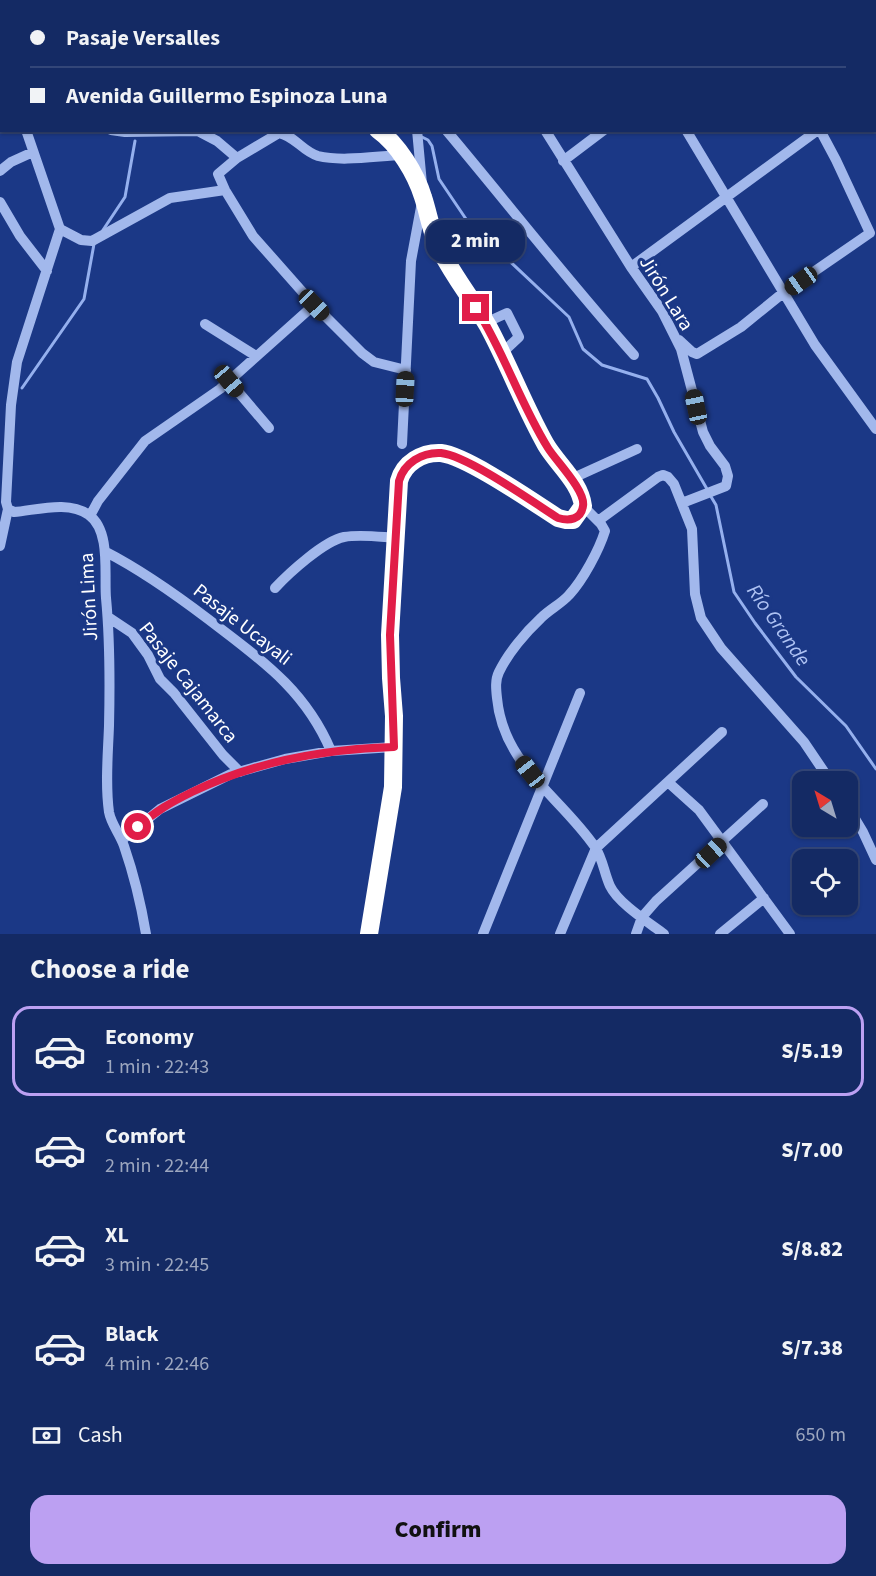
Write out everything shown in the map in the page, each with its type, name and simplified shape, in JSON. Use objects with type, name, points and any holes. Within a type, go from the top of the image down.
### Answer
[{"type":"highway","points":[[369,934],[393,787],[390,635],[401,473],[420,456],[443,453],[462,460],[558,518],[573,520],[583,506],[582,497],[548,447],[526,409],[485,322],[440,249],[427,217],[423,196],[402,155],[389,138],[381,132]]},
{"type":"street","points":[[0,546],[8,509],[6,502],[11,405],[16,362],[60,229],[33,152],[30,132]]},
{"type":"street","points":[[200,132],[217,141],[237,158]]},
{"type":"street","points":[[402,444],[411,261],[423,196],[417,132]]},
{"type":"street","points":[[448,132],[633,355]]},
{"type":"street","name":"Jirón Lara","points":[[546,132],[631,267],[662,311],[675,336],[689,376],[703,432],[725,466],[728,476],[726,486],[686,502]]},
{"type":"street","points":[[563,161],[601,132]]},
{"type":"street","points":[[687,132],[815,345],[876,429]]},
{"type":"street","points":[[631,267],[725,196],[816,132]]},
{"type":"street","points":[[675,336],[696,354],[741,327],[783,293],[873,233],[820,132]]},
{"type":"street","points":[[402,155],[337,158],[317,156],[303,149],[293,137],[279,133],[237,158],[219,172],[218,177],[253,236],[314,305],[374,362],[406,370]]},
{"type":"street","points":[[0,171],[11,162],[33,152]]},
{"type":"street","points":[[60,229],[81,240],[92,241],[170,198],[225,190]]},
{"type":"street","points":[[0,202],[20,236],[47,271]]},
{"type":"street","points":[[8,509],[14,513],[69,506],[90,516],[98,501],[145,441],[229,381],[314,305]]},
{"type":"street","points":[[205,324],[256,356]]},
{"type":"street","points":[[229,381],[269,428]]},
{"type":"street","points":[[571,480],[637,449]]},
{"type":"street","points":[[598,520],[627,497],[663,475],[668,477],[686,502],[692,529],[695,594],[701,618],[722,648],[804,742],[824,771]]},
{"type":"street","points":[[583,506],[598,520],[605,531],[602,542],[570,594],[541,618],[512,652],[499,672],[495,686],[501,724],[508,742],[541,787],[596,848],[605,867],[609,885],[616,894],[664,934]]},
{"type":"street","name":"Jirón Lima","points":[[90,516],[99,529],[106,552],[104,578],[108,618],[110,694],[108,801],[110,816],[122,840],[134,876],[146,934]]},
{"type":"street","points":[[275,588],[300,565],[340,538],[352,536],[397,538]]},
{"type":"street","name":"Pasaje Ucayali","points":[[106,552],[168,588],[243,644],[283,679],[299,695],[322,729],[332,751]]},
{"type":"street","name":"Pasaje Cajamarca","points":[[108,618],[132,633],[148,655],[160,679],[223,755],[240,772]]},
{"type":"street","points":[[483,934],[580,693]]},
{"type":"street","points":[[560,934],[596,848],[722,732]]},
{"type":"street","points":[[122,840],[160,809],[216,781],[240,772],[285,759],[332,751],[394,747]]},
{"type":"street","points":[[669,783],[699,810],[790,934]]},
{"type":"street","points":[[636,934],[642,917],[656,902],[763,804]]},
{"type":"street","points":[[858,824],[876,860]]},
{"type":"street","points":[[720,934],[765,898]]},
{"type":"waterway","name":"Río Grande","points":[[422,137],[432,146],[439,179],[468,222],[569,317],[583,349],[602,365],[647,379],[707,489]]},
{"type":"waterway","points":[[103,230],[125,197],[135,141]]},
{"type":"waterway","points":[[22,388],[84,299],[94,244]]},
{"type":"waterway","name":"Río Grande","points":[[710,495],[716,505],[734,592],[796,677],[846,726],[876,769]]},
{"type":"route","points":[[138,827],[160,809],[231,774],[285,759],[332,751],[394,747],[390,635],[399,481],[401,473],[413,460],[430,453],[443,453],[462,460],[507,485],[558,518],[573,520],[579,514],[583,506],[582,497],[548,447],[526,409],[489,328],[476,308]]}]
